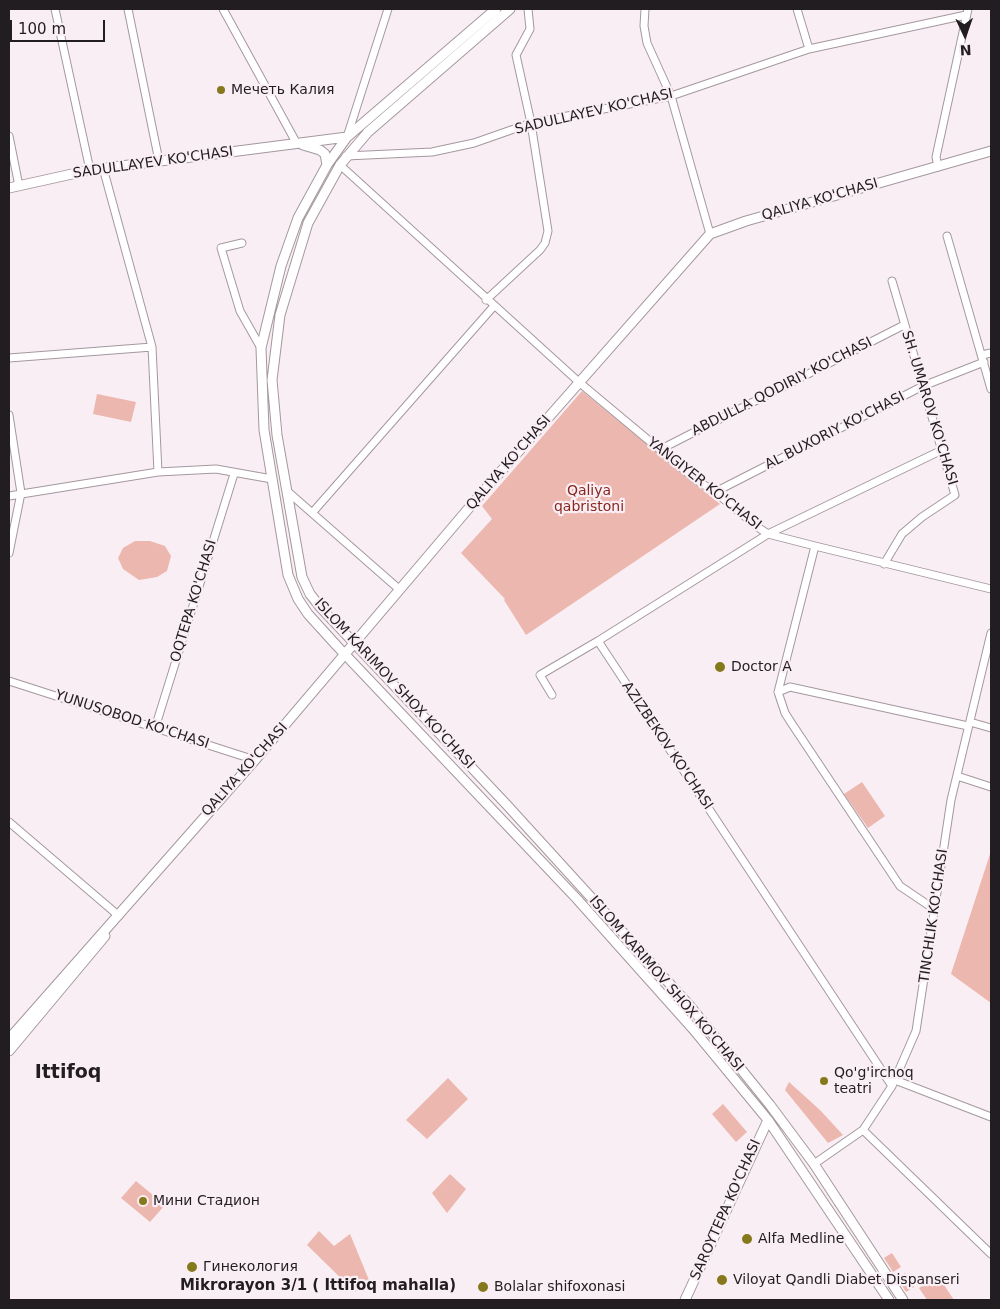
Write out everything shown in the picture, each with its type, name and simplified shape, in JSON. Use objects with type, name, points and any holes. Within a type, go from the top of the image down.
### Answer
[{"type":"main road","name":"ISLOM KARIMOV SHOX KO'CHASI","points":[[496,9],[347,137],[327,165],[298,218],[281,266],[261,348],[262,404],[272,479],[291,583],[308,614],[604,927],[693,1029],[768,1120],[889,1300]]},
{"type":"main road","name":"ISLOM KARIMOV SHOX KO'CHASI","points":[[510,9],[386,115],[346,156],[308,223],[279,318],[272,380],[276,426],[302,577],[321,608],[506,804],[690,1006],[770,1105],[814,1164],[903,1300]]},
{"type":"main road","points":[[480,22],[486,30]]},
{"type":"main road","name":"SADULLAYEV KO'CHASI","points":[[9,188],[102,168],[347,137]]},
{"type":"main road","name":"SADULLAYEV KO'CHASI","points":[[298,144],[320,150],[325,154],[327,165]]},
{"type":"main road","name":"QALIYA KO'CHASI","points":[[9,1039],[255,760],[355,645],[474,502],[710,234],[746,221],[991,151]]},
{"type":"main road","points":[[268,316],[273,320],[279,318]]},
{"type":"main road","name":"QALIYA KO'CHASI","points":[[9,1051],[95,951],[119,916]]},
{"type":"main road","points":[[604,927],[607,920],[613,921]]},
{"type":"main road","name":"SAROYTEPA KO'CHASI","points":[[685,1300],[768,1120]]},
{"type":"street","points":[[55,9],[90,170]]},
{"type":"street","points":[[128,9],[159,161]]},
{"type":"street","points":[[223,9],[298,144]]},
{"type":"street","points":[[347,137],[388,9]]},
{"type":"street","points":[[486,300],[533,257],[545,243],[547,221],[531,123],[516,55],[530,29],[528,9]]},
{"type":"street","points":[[645,9],[644,26],[647,43],[671,96],[710,234]]},
{"type":"street","points":[[797,9],[809,49]]},
{"type":"street","points":[[938,167],[936,157],[967,12]]},
{"type":"street","name":"SADULLAYEV KO'CHASI","points":[[346,156],[432,152],[474,143],[531,123],[671,96],[809,49],[967,12]]},
{"type":"street","points":[[9,136],[19,186]]},
{"type":"street","name":"YANGIYER KO'CHASI","points":[[340,165],[486,300],[580,382],[664,454],[695,479],[716,492],[768,534],[991,589]]},
{"type":"street","points":[[102,168],[152,347],[158,472]]},
{"type":"street","points":[[947,236],[991,389]]},
{"type":"street","points":[[242,243],[221,248],[240,311],[261,348]]},
{"type":"street","name":"SH. UMAROV KO'CHASI","points":[[884,564],[902,534],[922,517],[955,495],[892,281]]},
{"type":"street","points":[[312,513],[494,306]]},
{"type":"street","name":"ABDULLA QODIRIY KO'CHASI","points":[[664,454],[667,446],[904,325]]},
{"type":"street","points":[[9,358],[152,347]]},
{"type":"street","name":"AL BUXORIY KO'CHASI","points":[[716,492],[923,386],[983,359],[991,353]]},
{"type":"street","points":[[9,415],[21,494],[9,553]]},
{"type":"street","points":[[552,695],[540,675],[598,641],[768,534],[942,450]]},
{"type":"street","points":[[9,496],[158,472],[216,470],[272,479]]},
{"type":"street","name":"OQTEPA KO'CHASI","points":[[155,728],[234,474]]},
{"type":"street","points":[[287,491],[400,590]]},
{"type":"street","points":[[815,546],[778,692],[785,713],[900,886],[934,909]]},
{"type":"street","name":"TINCHLIK KO'CHASI","points":[[814,1164],[863,1130],[893,1083],[916,1031],[956,776],[991,633]]},
{"type":"street","name":"AZIZBEKOV KO'CHASI","points":[[598,641],[847,1020],[893,1083]]},
{"type":"street","name":"YUNUSOBOD KO'CHASI","points":[[9,681],[255,760]]},
{"type":"street","points":[[778,692],[790,687],[991,728]]},
{"type":"street","points":[[956,776],[991,787]]},
{"type":"street","points":[[9,822],[119,916]]},
{"type":"street","points":[[893,1083],[991,1117]]},
{"type":"street","points":[[863,1130],[991,1254]]},
{"type":"green space","name":"Qaliya qabristoni","points":[[582,391],[720,504],[526,635],[505,599],[461,553],[492,519],[482,506]]},
{"type":"green space","points":[[97,394],[136,402],[131,422],[93,414]]},
{"type":"green space","points":[[135,541],[150,541],[165,546],[171,556],[167,571],[157,577],[139,580],[123,569],[118,558],[123,548]]},
{"type":"green space","points":[[862,782],[885,816],[868,828],[844,794]]},
{"type":"green space","points":[[991,851],[991,1003],[951,974]]},
{"type":"green space","points":[[448,1078],[468,1099],[427,1139],[406,1120]]},
{"type":"green space","points":[[789,1082],[820,1110],[843,1135],[828,1143],[785,1090]]},
{"type":"green space","points":[[723,1104],[747,1132],[736,1142],[712,1114]]},
{"type":"green space","points":[[450,1174],[466,1189],[447,1213],[432,1193]]},
{"type":"green space","name":"Мини Стадион","points":[[136,1181],[165,1205],[150,1222],[121,1198]]},
{"type":"green space","points":[[319,1231],[334,1246],[350,1234],[369,1280],[355,1292],[307,1245]]},
{"type":"green space","points":[[892,1253],[901,1267],[893,1272],[884,1258]]},
{"type":"green space","points":[[905,1273],[914,1287],[906,1292],[897,1278]]},
{"type":"green space","points":[[938,1276],[954,1300],[927,1300],[919,1288]]},
{"type":"place","name":"Мечеть Калия","points":[[221,90]]},
{"type":"place","name":"Doctor A","points":[[720,667]]},
{"type":"place","name":"Qo'g'irchoq teatri","points":[[824,1081]]},
{"type":"place","name":"Мини Стадион","points":[[143,1201]]},
{"type":"place","name":"Alfa Medline","points":[[747,1239]]},
{"type":"place","name":"Гинекология","points":[[192,1267]]},
{"type":"place","name":"Viloyat Qandli Diabet Dispanseri","points":[[722,1280]]},
{"type":"place","name":"Bolalar shifoxonasi","points":[[483,1287]]},
{"type":"district","name":"Ittifoq","points":[[68,1073]]},
{"type":"district","name":"Mikrorayon 3/1 ( Ittifoq mahalla)","points":[[318,1286]]}]
